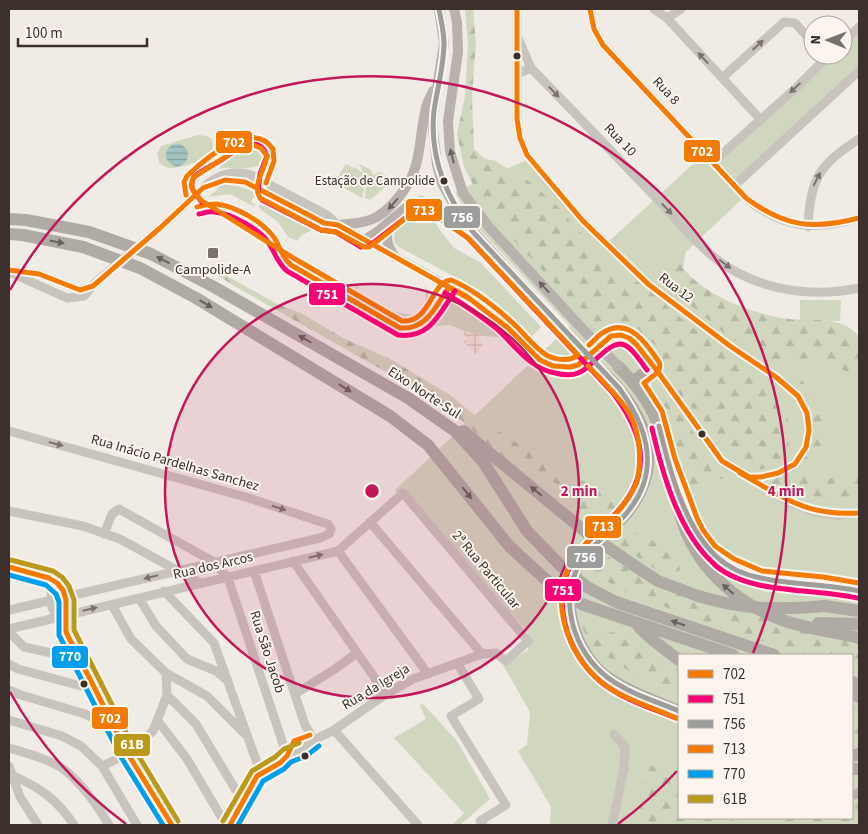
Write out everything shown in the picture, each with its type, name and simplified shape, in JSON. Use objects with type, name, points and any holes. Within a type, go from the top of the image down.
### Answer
[{"type":"highway","name":"Eixo Norte-Sul","points":[[9,219],[26,220],[89,232],[152,254],[214,287],[408,398],[455,430],[484,463],[528,531],[560,565],[587,587],[616,602],[771,654]]},
{"type":"highway","points":[[9,234],[82,247],[140,268],[196,298],[390,416],[428,445],[510,547],[554,587],[584,605],[635,624],[730,654]]},
{"type":"highway","points":[[618,366],[641,391],[655,414],[683,524],[703,562],[722,584],[752,606],[786,621],[859,638]]},
{"type":"highway","points":[[633,382],[653,366]]},
{"type":"highway","points":[[608,377],[632,404],[640,418],[646,437],[648,456],[644,486],[630,510],[580,563],[570,583],[569,612],[577,636],[588,656],[606,676],[626,688],[677,712]]},
{"type":"highway","points":[[408,398],[436,409],[587,533],[658,581],[698,596],[735,605],[763,609],[859,604]]},
{"type":"highway","points":[[668,462],[690,522],[697,534],[710,551],[730,566],[760,578],[822,584],[859,591]]},
{"type":"highway","points":[[824,606],[859,611]]},
{"type":"highway","points":[[786,621],[859,624]]},
{"type":"highway","points":[[635,624],[678,659]]},
{"type":"main road","points":[[439,9],[444,43],[433,114],[433,130],[437,165],[442,183],[452,204],[473,232],[608,377]]},
{"type":"main road","points":[[454,9],[457,22],[458,52],[448,120],[450,152],[463,192],[490,227],[618,366]]},
{"type":"main road","points":[[365,240],[378,218],[405,190],[413,176],[419,154],[426,108],[439,78]]},
{"type":"main road","points":[[365,240],[409,205],[422,202],[434,205],[473,232]]},
{"type":"main road","points":[[395,257],[387,244],[387,237],[389,226],[396,215]]},
{"type":"main road","points":[[338,224],[361,224],[378,218]]},
{"type":"street","name":"Rua 10","points":[[517,9],[517,74]]},
{"type":"street","name":"Rua 8","points":[[590,9],[594,29],[603,45],[746,198],[760,210],[776,218],[808,226],[837,225],[859,218]]},
{"type":"street","points":[[654,9],[667,18],[760,119]]},
{"type":"street","points":[[667,18],[681,9]]},
{"type":"street","points":[[722,78],[784,22],[795,23],[803,32]]},
{"type":"street","name":"Rua 10","points":[[517,36],[531,68],[688,232],[707,251],[730,269],[758,282],[777,288],[801,292],[842,292],[859,288]]},
{"type":"street","points":[[713,162],[796,88],[818,65]]},
{"type":"street","points":[[517,74],[531,68]]},
{"type":"street","points":[[735,185],[859,71]]},
{"type":"street","name":"Rua 12","points":[[517,74],[517,119],[520,138],[527,155],[550,184],[589,227],[648,284],[730,346],[776,377],[798,396],[807,413],[809,430],[806,447],[795,464],[778,473],[761,477],[749,477]]},
{"type":"street","points":[[808,226],[811,192],[816,181],[824,168],[859,139]]},
{"type":"street","points":[[9,271],[67,298],[84,296],[214,178],[243,173],[251,175],[327,215],[365,240],[466,296],[508,328],[540,360],[553,366],[570,367],[578,365],[615,335],[621,335],[632,341],[653,366],[722,461],[789,502],[814,512],[839,515],[859,513]]},
{"type":"street","name":"Rua Inácio Pardelhas Sanchez","points":[[9,431],[249,498],[328,524],[331,529]]},
{"type":"street","name":"Rua dos Arcos","points":[[9,610],[53,610],[68,606],[112,605],[164,591],[228,578],[338,551],[403,493]]},
{"type":"street","name":"2ª Rua Particular","points":[[403,493],[528,642],[506,661],[496,653],[482,654]]},
{"type":"street","name":"Rua São Jacob","points":[[104,534],[112,514],[120,509],[214,562],[228,578],[287,756]]},
{"type":"street","points":[[9,511],[83,526],[120,540],[200,583]]},
{"type":"street","points":[[370,522],[482,654]]},
{"type":"street","name":"Rua dos Arcos","points":[[9,630],[53,610],[177,570],[320,538],[328,534],[331,529]]},
{"type":"street","points":[[338,551],[428,674]]},
{"type":"street","points":[[293,561],[386,694]]},
{"type":"street","points":[[9,567],[50,576],[62,589],[68,606],[66,632]]},
{"type":"street","points":[[254,571],[295,694],[312,737]]},
{"type":"street","points":[[50,576],[53,610],[128,754],[172,825]]},
{"type":"street","points":[[158,721],[187,759],[228,825],[254,780],[261,774],[230,683],[214,643],[164,591]]},
{"type":"street","points":[[139,598],[156,626],[187,659],[216,671],[230,683]]},
{"type":"street","points":[[112,605],[131,639],[166,674],[207,696],[249,738]]},
{"type":"street","points":[[9,630],[24,647],[79,659]]},
{"type":"street","points":[[295,694],[357,653]]},
{"type":"street","name":"Rua da Igreja","points":[[261,774],[280,763],[287,756],[294,742],[334,730],[386,694],[413,679],[482,654]]},
{"type":"street","points":[[457,663],[479,699],[452,716],[506,805],[480,821],[483,825]]},
{"type":"street","points":[[9,664],[18,670],[96,690]]},
{"type":"street","points":[[102,766],[128,754],[153,731],[167,695],[166,674]]},
{"type":"street","points":[[9,690],[21,696],[85,714],[116,730]]},
{"type":"street","points":[[167,695],[196,724],[237,792],[244,798]]},
{"type":"street","points":[[9,720],[62,736],[81,746],[102,766],[137,825]]},
{"type":"street","points":[[334,730],[418,825]]},
{"type":"street","points":[[612,825],[624,768],[626,747],[614,734]]},
{"type":"street","points":[[9,748],[26,753],[65,770],[92,798],[109,825]]},
{"type":"street","points":[[10,770],[20,796],[38,825]]},
{"type":"street","points":[[10,770],[43,790],[63,809],[74,825]]},
{"type":"green space","points":[[465,9],[473,9],[476,43],[472,95],[474,149],[485,159],[496,161],[529,181],[557,206],[614,269],[643,285],[758,381],[774,389],[786,411],[791,433],[786,455],[776,465],[755,471],[742,467],[725,454],[719,440],[686,401],[679,404],[689,425],[729,481],[717,478],[705,486],[699,496],[684,492],[676,468],[669,432],[657,410],[647,401],[644,386],[657,376],[662,362],[662,351],[632,324],[613,323],[596,326],[585,311],[565,294],[506,232],[481,201],[464,167],[457,134],[465,96],[468,44]]},
{"type":"green space","points":[[859,26],[859,72],[736,188],[744,197],[669,268],[736,312],[859,348],[859,825],[550,825],[551,807],[518,751],[527,745],[530,712],[503,665],[528,650],[528,632],[395,490],[570,326],[470,219],[455,192],[529,159],[606,244],[704,154],[713,163],[817,65],[853,65],[853,32]]},
{"type":"green space","points":[[198,135],[207,136],[212,139],[213,146],[212,151],[206,157],[194,163],[171,168],[160,164],[157,154],[161,146]],"holes":[[[177,144],[183,146],[187,155],[185,162],[174,165]]]},
{"type":"green space","points":[[250,145],[256,146],[262,152],[262,164],[247,168],[218,169],[243,148]]},
{"type":"green space","points":[[346,164],[363,173],[364,190],[362,198],[335,183]]},
{"type":"green space","points":[[359,164],[371,170],[373,175],[380,172],[389,178],[379,193],[370,200],[365,198],[367,179]]},
{"type":"green space","points":[[232,185],[250,191],[266,202],[253,197],[251,202],[256,205],[253,206],[230,194],[208,197],[221,187]]},
{"type":"green space","points":[[261,204],[312,230],[302,235],[297,241],[288,237],[278,222],[261,210],[259,207]]},
{"type":"green space","points":[[414,208],[429,210],[437,226],[454,248],[480,262],[541,327],[530,338],[498,304],[483,292],[399,247],[395,243],[394,237],[398,222]]},
{"type":"green space","points":[[687,245],[683,268],[692,278],[717,295],[745,308],[774,317],[834,322],[851,329],[859,337],[859,378],[834,365],[811,358],[800,359],[780,367],[763,361],[719,329],[687,302],[663,290],[655,276]]},
{"type":"green space","points":[[216,270],[279,305],[301,313],[343,338],[390,359],[450,395],[478,418],[563,472],[622,498],[615,512],[610,518],[597,525],[585,520],[563,489],[551,480],[534,477],[518,470],[454,414],[414,388],[211,271]]},
{"type":"green space","points":[[425,285],[429,298],[428,308],[419,318],[411,321],[392,318],[357,298],[353,293],[355,287],[359,286],[357,293],[390,310],[412,314],[420,310],[425,301]]},
{"type":"green space","points":[[450,296],[480,315],[507,338],[474,335],[450,325],[425,329]]},
{"type":"green space","points":[[800,300],[841,300],[840,321],[800,320]]},
{"type":"green space","points":[[786,373],[797,375],[810,390],[822,409],[825,432],[811,470],[818,478],[838,478],[859,466],[859,504],[851,506],[777,492],[771,482],[795,468],[804,460],[813,435],[813,417],[810,408],[799,390],[781,377]]},
{"type":"green space","points":[[626,531],[645,535],[674,556],[680,568],[677,577],[664,575],[614,541],[615,534]]},
{"type":"green space","points":[[599,552],[695,603],[726,612],[760,614],[859,644],[859,673],[853,671],[853,654],[808,654],[740,635],[641,598],[611,584],[596,573],[591,566],[592,559]]},
{"type":"green space","points":[[577,616],[598,634],[616,632],[678,669],[678,694],[655,688],[591,646]]},
{"type":"green space","points":[[422,703],[457,741],[490,799],[460,825],[452,825],[464,813],[394,738],[426,719],[420,706]]},
{"type":"green space","points":[[853,707],[859,709],[859,741],[853,742]]},
{"type":"green space","points":[[644,759],[678,786],[678,819],[726,819],[749,824],[786,819],[853,819],[853,801],[859,799],[859,825],[638,825]]},
{"type":"shaded area","points":[[465,331],[479,335],[483,346],[476,355],[464,342],[467,337],[463,334]]},
{"type":"water","points":[[177,144],[185,147],[188,155],[185,163],[177,166],[169,163],[166,155],[169,147]]},
{"type":"transit line","name":"756","points":[[439,9],[444,52],[433,128],[437,160],[447,190],[463,219],[473,232],[619,388],[638,419],[644,435],[647,467],[644,483],[637,499],[625,515],[591,549],[581,562],[574,577],[570,592],[570,608],[578,639],[595,666],[615,683],[678,711]]},
{"type":"transit line","name":"702","points":[[449,287],[466,296],[508,328],[540,360],[553,366],[570,367],[578,365],[611,336],[621,335],[629,338],[658,372],[722,461],[749,477],[761,477],[778,473],[795,464],[806,447],[809,430],[807,413],[798,396],[776,377],[730,346],[648,284],[583,221],[527,155],[520,138],[517,119],[517,9]]},
{"type":"transit line","name":"702","points":[[590,9],[594,29],[603,45],[746,198],[774,215],[800,223],[813,225],[827,224],[859,218]]},
{"type":"transit line","name":"702","points":[[186,195],[184,182],[187,176],[205,160],[241,139],[253,138],[264,141],[273,149],[274,161],[266,183]]},
{"type":"transit line","name":"713","points":[[250,144],[261,148],[267,156],[258,182],[257,188],[260,198],[321,230],[336,232],[364,247],[369,247],[413,212],[421,209],[431,212],[468,238],[578,355],[571,359],[563,360],[548,356],[494,307],[469,289],[451,280],[444,282],[439,287],[419,316],[412,320],[402,321],[295,259],[202,201],[192,187],[194,177],[236,150],[250,144]]},
{"type":"transit line","name":"751","points":[[202,202],[192,187],[194,177],[239,149],[252,144],[258,145],[267,156],[260,174],[258,192]]},
{"type":"transit line","name":"702","points":[[9,270],[39,274],[80,290],[93,286],[203,188],[225,180],[245,182],[324,223],[338,225],[470,299]]},
{"type":"transit line","name":"751","points":[[262,200],[321,230],[336,232],[361,247]]},
{"type":"transit line","name":"702","points":[[197,207],[216,204],[223,205],[247,215],[268,230],[291,265],[400,328],[409,328],[424,321],[449,287]]},
{"type":"transit line","name":"751","points":[[369,246],[413,212],[421,209],[431,212],[468,238],[620,402],[636,432],[639,443],[640,465],[638,477],[627,500],[576,556],[563,588],[562,606],[565,623],[570,640],[578,656],[601,682],[627,698],[676,718]]},
{"type":"transit line","name":"751","points":[[199,214],[221,213],[251,227],[264,237],[278,261],[287,271],[398,335],[409,335],[426,329],[438,316],[455,291]]},
{"type":"transit line","name":"751","points":[[445,293],[490,323],[523,355],[546,371],[564,375],[575,374],[586,368],[602,353],[617,344],[628,347],[647,370]]},
{"type":"transit line","name":"713","points":[[589,345],[604,332],[613,328],[621,328],[629,330],[643,341],[659,362],[658,371],[644,383],[662,411],[675,459],[697,518],[715,546],[734,559],[762,571],[823,577],[859,583]]},
{"type":"transit line","name":"713","points":[[588,366],[617,397],[630,415],[638,438],[639,470],[636,484],[624,504],[578,552],[573,560],[566,575],[562,591],[565,625],[579,656],[601,682],[628,698],[676,718]]},
{"type":"transit line","name":"756","points":[[659,426],[679,496],[695,530],[717,557],[738,570],[761,578],[859,591]]},
{"type":"transit line","name":"751","points":[[652,428],[673,500],[690,534],[700,549],[717,567],[734,577],[759,585],[857,598]]},
{"type":"transit line","name":"702","points":[[740,473],[796,504],[824,512],[859,513]]},
{"type":"transit line","name":"61B","points":[[11,560],[53,571],[62,577],[69,586],[74,600],[74,630],[135,750],[178,821]]},
{"type":"transit line","name":"702","points":[[9,567],[49,578],[63,590],[66,600],[66,632],[128,754],[172,825]]},
{"type":"transit line","name":"770","points":[[9,575],[46,585],[56,594],[59,602],[59,635],[121,757],[163,825]]},
{"type":"transit line","name":"702","points":[[230,825],[257,776],[280,763],[287,756],[294,741],[310,735]]},
{"type":"transit line","name":"61B","points":[[223,821],[252,771],[284,749],[299,743]]},
{"type":"transit line","name":"770","points":[[238,825],[263,781],[284,769],[291,762],[306,756],[319,746]]},
{"type":"place","name":"Estação de Campolide","points":[[444,181]]},
{"type":"place","name":"Campolide-A","points":[[213,253]]}]
